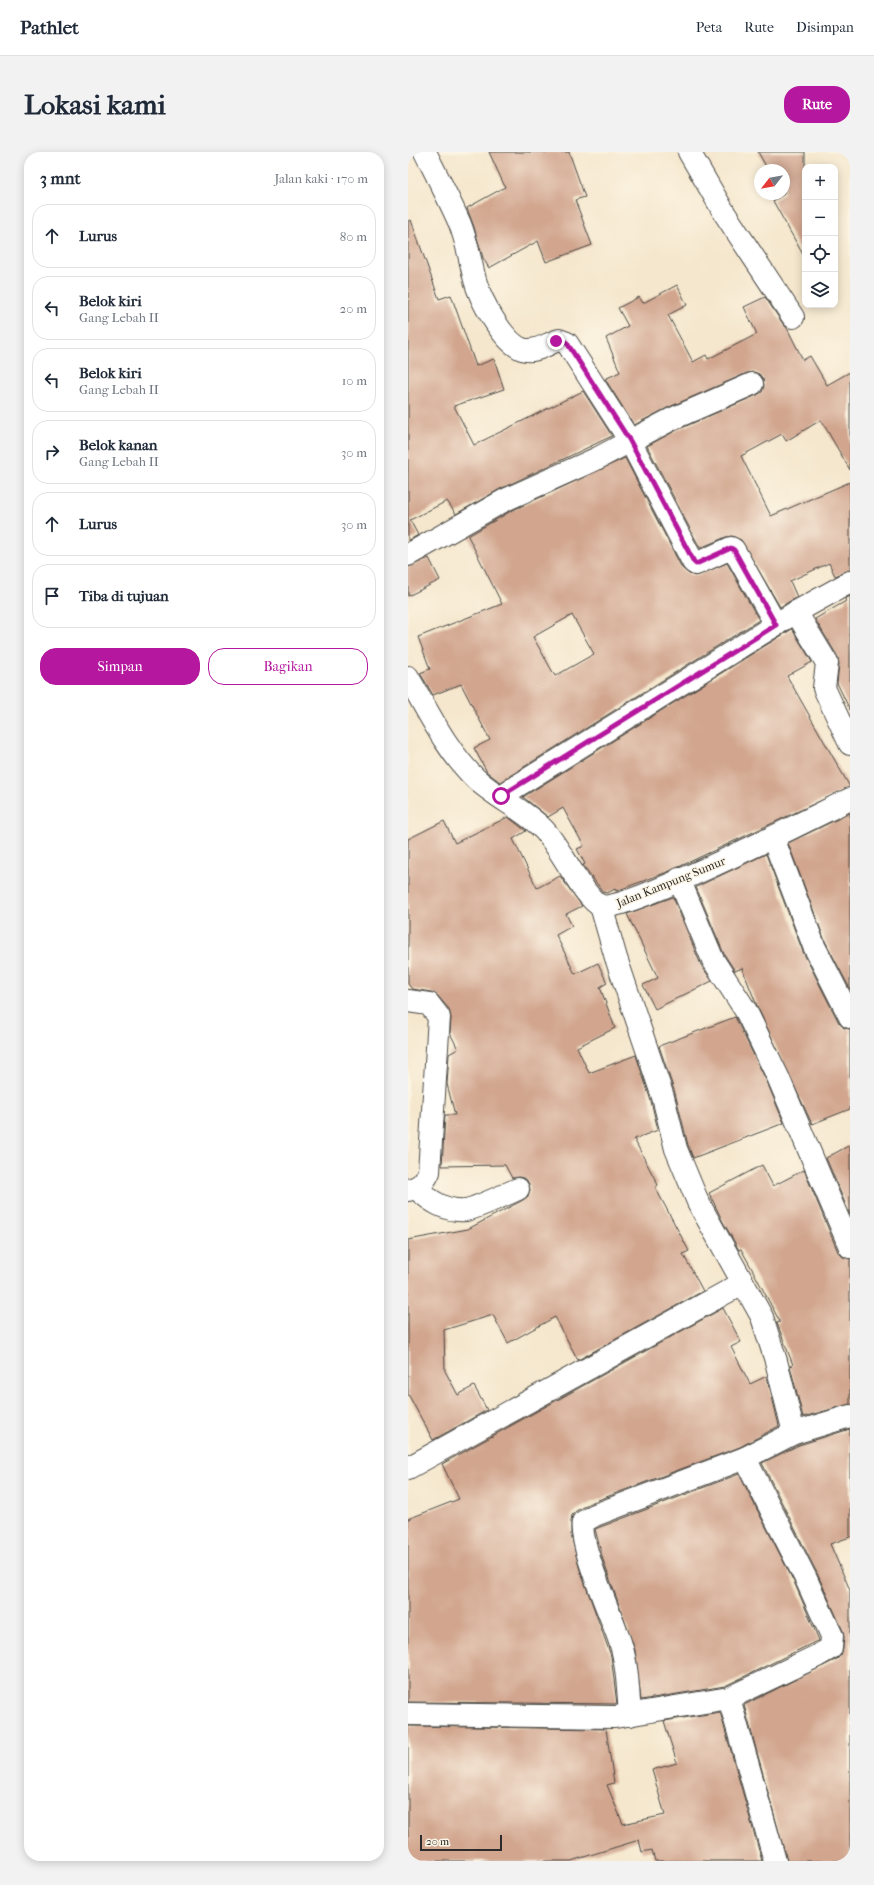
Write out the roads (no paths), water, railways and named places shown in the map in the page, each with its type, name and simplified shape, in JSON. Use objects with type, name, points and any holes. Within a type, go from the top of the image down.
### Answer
[{"type":"street","points":[[425,152],[460,224],[470,250],[479,292],[501,330],[515,346],[529,351],[559,340],[565,342],[630,441],[694,562],[696,564],[731,548],[734,550],[776,625]]},
{"type":"street","points":[[689,152],[725,214],[793,317]]},
{"type":"street","points":[[408,555],[505,500],[630,441],[672,418],[752,384]]},
{"type":"street","points":[[501,796],[796,612],[850,582]]},
{"type":"street","points":[[796,612],[827,663],[824,688],[850,744]]},
{"type":"street","name":"Jalan Kampung Sumur","points":[[408,677],[452,750],[475,778],[544,829],[590,896],[601,906],[614,906],[626,902],[773,838],[850,799]]},
{"type":"street","points":[[773,838],[814,946],[850,1016]]},
{"type":"street","points":[[679,879],[713,960],[746,1011],[778,1077],[816,1171],[850,1247]]},
{"type":"street","points":[[601,906],[616,958],[663,1097],[676,1149],[698,1202],[762,1317],[776,1361],[794,1433]]},
{"type":"street","points":[[408,1001],[429,1004],[439,1018],[429,1172],[424,1183],[412,1189]]},
{"type":"street","points":[[412,1189],[442,1207],[466,1210],[518,1189]]},
{"type":"street","points":[[408,1468],[743,1283]]},
{"type":"street","points":[[630,1715],[625,1663],[621,1645],[586,1548],[583,1522],[595,1515],[625,1505],[745,1458],[794,1433],[850,1416]]},
{"type":"street","points":[[408,1714],[615,1717],[630,1715],[729,1698],[831,1648],[832,1636],[769,1504],[745,1458]]},
{"type":"street","points":[[729,1698],[775,1861]]}]
